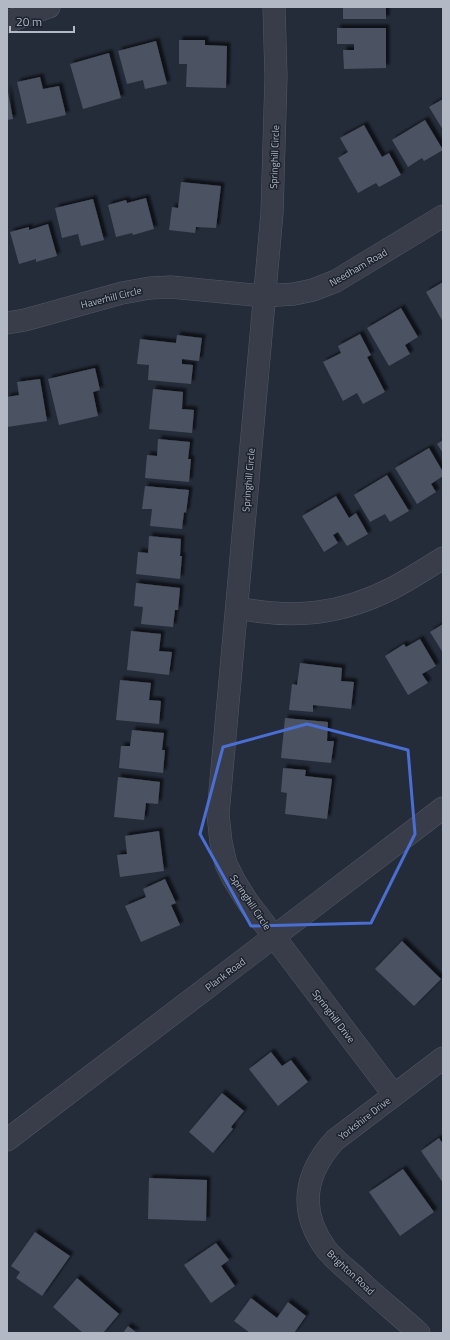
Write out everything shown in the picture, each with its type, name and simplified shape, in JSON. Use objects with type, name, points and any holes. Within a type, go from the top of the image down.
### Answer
[{"type":"street","points":[[7,22],[49,7]]},
{"type":"street","name":"Springhill Circle","points":[[274,7],[276,77],[272,213],[218,814],[220,842],[226,864],[234,880],[274,936]]},
{"type":"street","name":"Needham Road","points":[[264,296],[294,294],[313,290],[336,281],[443,216]]},
{"type":"street","name":"Haverhill Circle","points":[[7,324],[46,315],[122,293],[150,288],[171,287],[264,296]]},
{"type":"street","points":[[237,608],[265,613],[285,614],[328,611],[350,606],[394,588],[443,558]]},
{"type":"street","name":"Plank Road","points":[[7,1140],[443,808]]},
{"type":"street","name":"Springhill Drive","points":[[274,936],[394,1095]]},
{"type":"street","name":"Yorkshire Drive","points":[[308,1196],[309,1186],[316,1165],[324,1152],[335,1140],[443,1058]]},
{"type":"street","name":"Brighton Road","points":[[308,1196],[310,1217],[313,1228],[327,1250],[419,1333]]},
{"type":"highlighted area","points":[[307,724],[408,750],[415,834],[371,923],[251,926],[200,834],[223,747]]},
{"type":"building","points":[[343,7],[386,7],[386,19],[343,19]]},
{"type":"building","points":[[337,28],[386,28],[386,68],[344,69],[343,50],[354,50],[354,44],[337,44]]},
{"type":"building","points":[[179,40],[205,40],[205,45],[227,46],[226,88],[186,87],[187,64],[179,64]]},
{"type":"building","points":[[156,41],[167,84],[145,89],[143,80],[127,84],[118,51]]},
{"type":"building","points":[[109,53],[121,98],[83,109],[70,64]]},
{"type":"building","points":[[40,77],[43,89],[59,86],[66,115],[27,124],[17,82]]},
{"type":"building","points":[[7,87],[13,119],[7,120]]},
{"type":"building","points":[[443,99],[443,130],[429,107]]},
{"type":"building","points":[[425,120],[443,150],[424,161],[422,158],[408,167],[392,140]]},
{"type":"building","points":[[364,125],[382,157],[389,153],[401,175],[379,187],[376,183],[358,193],[338,158],[348,152],[340,138]]},
{"type":"building","points":[[181,182],[221,186],[216,228],[196,227],[195,233],[169,230],[172,207],[178,208]]},
{"type":"building","points":[[146,198],[154,229],[133,235],[132,233],[116,237],[108,205],[126,200],[127,203]]},
{"type":"building","points":[[93,199],[104,240],[81,246],[78,234],[62,238],[55,208]]},
{"type":"building","points":[[48,224],[57,256],[36,262],[36,259],[19,264],[10,232],[29,227],[29,230]]},
{"type":"building","points":[[443,282],[443,322],[426,292]]},
{"type":"building","points":[[401,308],[418,337],[405,345],[410,354],[389,366],[367,328]]},
{"type":"building","points":[[360,334],[371,355],[367,357],[385,392],[363,404],[357,393],[343,401],[323,362],[341,353],[338,346]]},
{"type":"building","points":[[177,335],[202,338],[199,361],[182,359],[182,364],[193,365],[191,384],[148,380],[149,365],[137,364],[140,339],[176,343]]},
{"type":"building","points":[[95,368],[100,390],[93,392],[98,416],[59,425],[48,379]]},
{"type":"building","points":[[40,379],[47,421],[7,427],[7,397],[19,395],[17,382]]},
{"type":"building","points":[[153,389],[183,392],[182,409],[194,410],[192,433],[149,429]]},
{"type":"building","points":[[158,439],[190,442],[188,459],[191,459],[189,482],[145,478],[147,455],[157,456]]},
{"type":"building","points":[[443,440],[443,453],[437,444]]},
{"type":"building","points":[[429,448],[443,472],[443,476],[431,484],[436,492],[417,504],[395,468]]},
{"type":"building","points":[[387,475],[409,511],[390,522],[385,514],[370,522],[354,495]]},
{"type":"building","points":[[145,486],[189,490],[182,529],[150,526],[152,509],[142,509]]},
{"type":"building","points":[[336,496],[349,518],[356,513],[368,534],[347,546],[338,532],[333,535],[338,543],[324,552],[302,516]]},
{"type":"building","points":[[149,536],[181,539],[180,556],[182,556],[180,579],[136,574],[138,552],[148,553]]},
{"type":"building","points":[[136,583],[180,588],[178,610],[175,610],[173,627],[141,624],[143,607],[134,606]]},
{"type":"building","points":[[443,624],[443,653],[430,632]]},
{"type":"building","points":[[131,631],[161,634],[159,651],[172,652],[169,675],[127,670]]},
{"type":"building","points":[[420,639],[436,666],[422,674],[428,683],[408,695],[385,656],[404,644],[406,647]]},
{"type":"building","points":[[300,663],[342,668],[341,681],[354,682],[351,709],[313,705],[313,712],[289,710],[292,684],[297,685]]},
{"type":"building","points":[[120,680],[151,683],[149,700],[161,701],[159,724],[116,720]]},
{"type":"building","points":[[285,718],[328,722],[327,741],[334,741],[331,763],[281,758]]},
{"type":"building","points":[[132,730],[164,733],[162,750],[165,750],[163,773],[119,768],[121,746],[130,746]]},
{"type":"building","points":[[283,768],[306,770],[305,776],[332,779],[327,819],[285,814],[287,793],[281,792]]},
{"type":"building","points":[[118,777],[160,782],[158,804],[146,803],[144,820],[114,817]]},
{"type":"building","points":[[159,831],[164,871],[120,877],[117,855],[127,854],[125,836]]},
{"type":"building","points":[[165,879],[176,903],[171,905],[180,925],[141,942],[125,906],[146,897],[143,889]]},
{"type":"building","points":[[402,941],[441,979],[414,1006],[375,969]]},
{"type":"building","points":[[271,1052],[282,1066],[291,1060],[308,1082],[278,1106],[249,1069]]},
{"type":"building","points":[[222,1093],[244,1111],[231,1127],[233,1129],[213,1153],[189,1132]]},
{"type":"building","points":[[439,1138],[443,1144],[443,1183],[421,1151]]},
{"type":"building","points":[[403,1169],[434,1212],[400,1236],[369,1192]]},
{"type":"building","points":[[149,1178],[207,1180],[206,1221],[148,1219]]},
{"type":"building","points":[[35,1232],[70,1256],[42,1296],[16,1278],[20,1272],[11,1266]]},
{"type":"building","points":[[216,1243],[229,1260],[221,1266],[235,1286],[211,1303],[184,1265]]},
{"type":"building","points":[[77,1278],[119,1314],[103,1333],[83,1333],[53,1307]]},
{"type":"building","points":[[251,1298],[277,1318],[288,1302],[306,1316],[294,1333],[250,1333],[234,1321]]},
{"type":"building","points":[[128,1326],[137,1333],[123,1333]]}]
